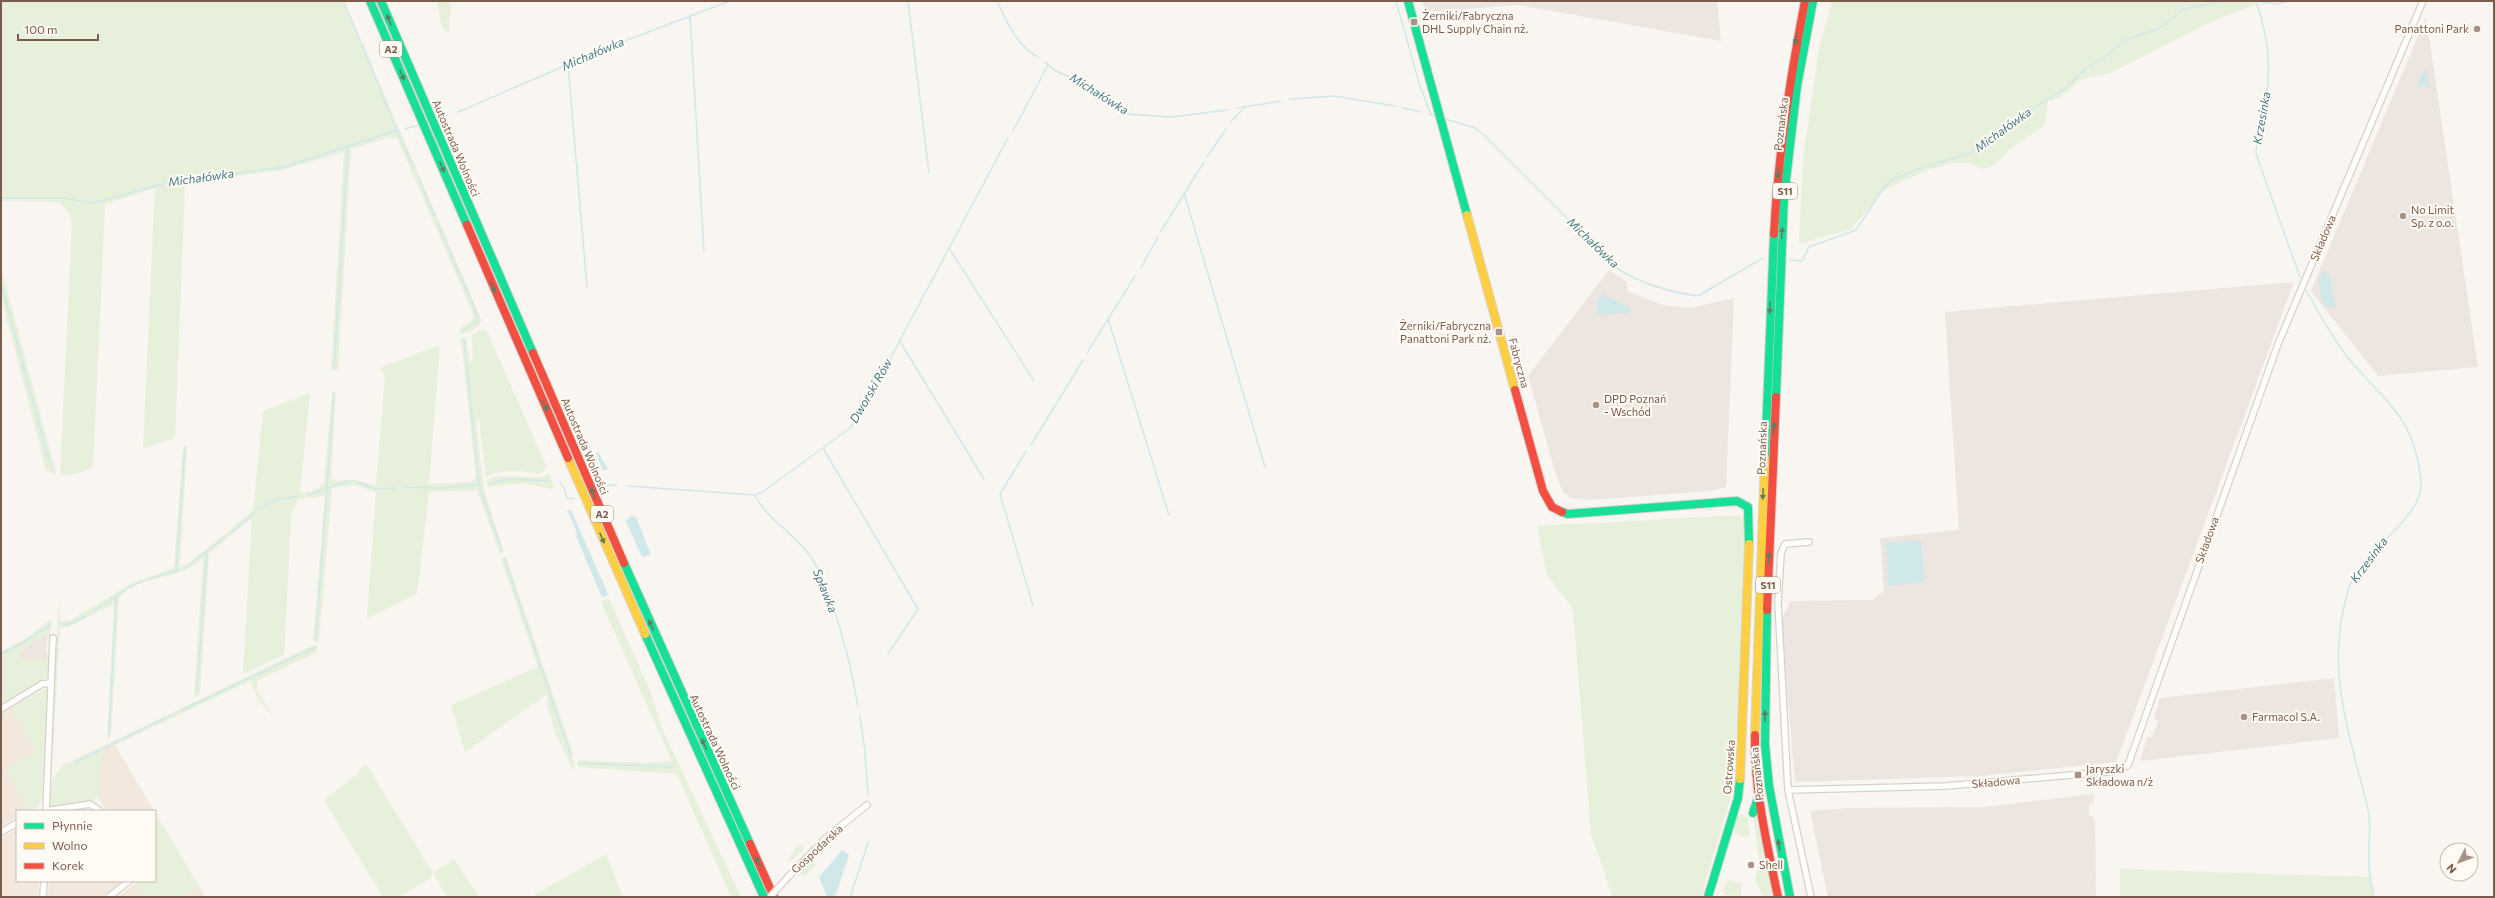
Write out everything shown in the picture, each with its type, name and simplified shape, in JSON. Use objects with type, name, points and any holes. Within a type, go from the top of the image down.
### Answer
[{"type":"main road","name":"Autostrada Wolności","points":[[370,1],[617,572],[764,897]]},
{"type":"main road","name":"Autostrada Wolności","points":[[381,1],[652,628],[774,897]]},
{"type":"main road","name":"Fabryczna","points":[[1408,1],[1532,450],[1549,503],[1558,512],[1577,514],[1737,501],[1742,502],[1748,508],[1749,537]]},
{"type":"main road","name":"Poznańska","points":[[1778,897],[1759,788],[1755,740],[1757,635],[1774,223],[1782,134],[1796,40],[1805,1]]},
{"type":"main road","name":"Poznańska","points":[[1790,897],[1769,786],[1765,744],[1766,636],[1784,196],[1797,86],[1813,1]]},
{"type":"main road","name":"Ostrowska","points":[[1708,897],[1740,792],[1749,537]]},
{"type":"main road","points":[[1753,813],[1759,788]]},
{"type":"street","name":"Składowa","points":[[1788,790],[1961,785],[2117,771],[2128,764],[2280,339],[2423,1]]},
{"type":"street","points":[[1809,542],[1785,544],[1781,553],[1778,604],[1788,790],[1811,897]]},
{"type":"street","points":[[46,810],[53,638]]},
{"type":"street","points":[[1,709],[42,684],[51,683]]},
{"type":"street","points":[[52,810],[90,804],[99,810]]},
{"type":"street","name":"Gospodarska","points":[[770,897],[788,876],[826,838],[867,805]]},
{"type":"street","points":[[1,832],[16,824]]},
{"type":"street","points":[[44,882],[44,897]]},
{"type":"street","points":[[109,897],[128,882]]},
{"type":"shaded area","points":[[1422,1],[1717,1],[1721,41],[1518,5],[1425,12]]},
{"type":"shaded area","points":[[2426,17],[2478,367],[2378,376],[2311,291]]},
{"type":"shaded area","points":[[1609,270],[1627,282],[1627,291],[1663,305],[1690,308],[1734,298],[1726,487],[1710,491],[1589,500],[1571,498],[1563,492],[1556,475],[1528,376]]},
{"type":"shaded area","points":[[2294,282],[2116,762],[1981,776],[1795,782],[1781,620],[1791,601],[1873,600],[1884,590],[1880,538],[1959,530],[1945,312]]},
{"type":"shaded area","points":[[42,637],[47,637],[46,659],[22,659],[18,652]]},
{"type":"shaded area","points":[[2334,678],[2339,738],[2140,761],[2147,737],[2152,737],[2158,722],[2154,717],[2160,698]]},
{"type":"shaded area","points":[[12,707],[37,752],[6,769],[28,810],[16,810],[16,818],[1,826],[1,713]]},
{"type":"shaded area","points":[[114,743],[153,810],[105,810],[98,797],[102,748]]},
{"type":"shaded area","points":[[2094,794],[2094,803],[2089,804],[2089,816],[2093,817],[2095,822],[2096,897],[1828,897],[1810,811],[1850,808],[1984,807]]},
{"type":"shaded area","points":[[16,830],[16,882],[39,882],[38,897],[1,897],[1,838]]},
{"type":"shaded area","points":[[49,882],[122,882],[102,897],[48,897]]},
{"type":"shaded area","points":[[135,884],[145,897],[117,897]]},
{"type":"shaded area","points":[[199,886],[205,897],[183,897]]},
{"type":"green space","points":[[1,1],[344,1],[482,321],[478,327],[460,334],[461,327],[471,321],[474,316],[397,138],[390,137],[351,149],[338,370],[331,371],[344,152],[281,170],[185,183],[175,438],[143,449],[155,188],[105,204],[93,467],[80,473],[60,476],[72,225],[69,212],[58,202],[1,201]]},
{"type":"green space","points":[[437,1],[451,1],[449,32],[446,32],[441,24]]},
{"type":"green space","points":[[1832,1],[2255,1],[2256,5],[2215,20],[2110,73],[2080,80],[2061,97],[2048,101],[2045,125],[2011,148],[1993,166],[1984,169],[1968,163],[1954,163],[1927,170],[1884,190],[1851,229],[1799,244],[1803,159],[1819,49]]},
{"type":"green space","points":[[1,267],[57,476],[46,470],[1,297]]},
{"type":"green space","points":[[481,329],[487,331],[547,468],[540,474],[520,471],[505,471],[491,474],[486,477],[479,420],[476,420],[484,490],[504,552],[500,555],[477,490],[429,492],[417,594],[367,619],[376,492],[355,485],[332,488],[319,641],[313,642],[325,496],[298,499],[291,516],[284,655],[243,674],[252,518],[209,553],[200,694],[194,698],[203,558],[190,568],[132,587],[119,599],[111,737],[107,739],[114,604],[68,627],[60,628],[52,768],[50,769],[59,596],[60,621],[71,620],[134,582],[174,568],[183,447],[187,446],[180,566],[188,564],[253,511],[263,411],[310,393],[300,492],[307,492],[317,489],[324,482],[332,392],[336,393],[331,478],[337,481],[356,480],[376,486],[385,376],[379,368],[440,345],[429,484],[470,482],[476,478],[461,338],[466,338],[470,361],[473,361],[472,335]]},
{"type":"green space","points":[[549,473],[555,488],[552,489],[523,483],[487,487],[487,480],[495,477],[537,477]]},
{"type":"green space","points":[[1741,515],[1745,521],[1734,786],[1701,897],[1613,897],[1591,835],[1573,609],[1547,575],[1537,526]]},
{"type":"green space","points":[[506,557],[572,750],[575,772],[560,744],[552,724],[547,694],[465,752],[451,705],[538,667],[501,559]]},
{"type":"green space","points":[[609,598],[650,691],[662,728],[741,897],[731,897],[677,774],[578,767],[578,760],[646,763],[672,761],[601,602]]},
{"type":"green space","points":[[52,618],[50,637],[42,637],[18,652],[22,659],[46,659],[46,654],[49,655],[49,676],[1,705],[1,652],[28,637]]},
{"type":"green space","points":[[317,645],[316,653],[258,680],[257,690],[274,718],[259,700],[250,681],[115,745],[113,743],[103,748],[98,797],[93,801],[51,807],[49,805],[52,779],[63,765],[311,646]]},
{"type":"green space","points":[[48,687],[42,800],[39,806],[31,810],[28,810],[6,769],[37,752],[12,707]]},
{"type":"green space","points":[[366,764],[433,873],[429,879],[399,897],[383,897],[324,800],[360,772],[358,770]]},
{"type":"green space","points":[[156,814],[199,886],[183,897],[145,897],[135,884],[136,882],[156,882]]},
{"type":"green space","points":[[1742,814],[1748,819],[1750,834],[1744,838],[1732,830],[1736,817]]},
{"type":"green space","points":[[1756,816],[1773,897],[1764,897],[1755,881],[1759,861],[1754,819]]},
{"type":"green space","points":[[802,844],[804,850],[789,862],[787,861],[798,845]]},
{"type":"green space","points":[[606,854],[623,897],[532,897],[536,894]]},
{"type":"green space","points":[[454,859],[479,897],[448,897],[433,873]]},
{"type":"green space","points":[[811,861],[816,864],[806,875],[797,876]]},
{"type":"green space","points":[[2120,869],[2370,877],[2373,897],[2120,897]]},
{"type":"green space","points":[[1728,880],[1741,883],[1741,897],[1725,895],[1723,889]]},
{"type":"water","points":[[2427,70],[2429,86],[2417,87],[2423,71]]},
{"type":"water","points":[[2325,270],[2330,276],[2335,306],[2328,308],[2327,305],[2323,305],[2318,279]]},
{"type":"water","points":[[1603,294],[1630,308],[1630,313],[1598,315],[1597,302]]},
{"type":"water","points":[[598,452],[608,469],[603,471],[596,453]]},
{"type":"water","points":[[567,510],[571,510],[608,594],[607,596],[602,597],[575,534],[577,533]]},
{"type":"water","points":[[631,516],[636,517],[651,555],[642,557],[626,521]]},
{"type":"water","points":[[1921,540],[1925,582],[1888,586],[1886,543]]},
{"type":"water","points":[[842,850],[849,855],[835,897],[827,897],[819,877]]},
{"type":"waterway","points":[[343,1],[360,40]]},
{"type":"waterway","name":"Michałówka","points":[[458,112],[606,48],[730,1]]},
{"type":"waterway","points":[[908,1],[929,173]]},
{"type":"waterway","name":"Michałówka","points":[[997,1],[1018,40],[1030,52],[1038,57]]},
{"type":"waterway","points":[[1396,1],[1419,83],[1431,115]]},
{"type":"waterway","name":"Michałówka","points":[[1790,260],[1802,261],[1809,247],[1856,230],[1883,189],[1891,180],[1923,167],[1969,154],[2002,127],[2063,90],[2088,67],[2103,59],[2125,40],[2160,28],[2183,9],[2227,1]]},
{"type":"waterway","name":"Krzesinka","points":[[2256,1],[2266,37],[2269,73],[2266,97],[2257,139],[2256,154],[2300,277]]},
{"type":"waterway","name":"Michałówka","points":[[2256,1],[2276,4],[2291,1]]},
{"type":"waterway","name":"Michałówka","points":[[2310,1],[2315,1]]},
{"type":"waterway","points":[[690,15],[704,252]]},
{"type":"waterway","points":[[362,44],[389,112]]},
{"type":"waterway","name":"Michałówka","points":[[1045,62],[1056,71],[1077,80],[1127,114],[1171,117],[1227,110]]},
{"type":"waterway","points":[[568,65],[587,287]]},
{"type":"waterway","name":"Dworski Rów","points":[[1013,131],[1048,65]]},
{"type":"waterway","name":"Michałówka","points":[[1290,99],[1334,96],[1395,106]]},
{"type":"waterway","name":"Michałówka","points":[[1237,108],[1281,101]]},
{"type":"waterway","points":[[1230,123],[1245,107]]},
{"type":"waterway","name":"Michałówka","points":[[1403,108],[1421,112]]},
{"type":"waterway","name":"Michałówka","points":[[1429,114],[1435,116]]},
{"type":"waterway","points":[[390,115],[414,168]]},
{"type":"waterway","name":"Michałówka","points":[[436,119],[448,115]]},
{"type":"waterway","name":"Michałówka","points":[[1446,119],[1475,128],[1485,136],[1618,269],[1646,283],[1666,290],[1698,296],[1763,258]]},
{"type":"waterway","name":"Michałówka","points":[[405,129],[419,125]]},
{"type":"waterway","points":[[1207,157],[1226,129]]},
{"type":"waterway","name":"Michałówka","points":[[1,198],[62,198],[93,203],[167,183],[284,167],[398,130]]},
{"type":"waterway","name":"Dworski Rów","points":[[627,486],[755,495],[764,491],[850,428],[862,411],[1008,138]]},
{"type":"waterway","points":[[334,370],[348,146]]},
{"type":"waterway","points":[[1161,231],[1204,162]]},
{"type":"waterway","points":[[418,177],[435,217]]},
{"type":"waterway","points":[[1184,193],[1265,467]]},
{"type":"waterway","points":[[437,222],[478,317],[477,321],[463,331]]},
{"type":"waterway","points":[[1141,268],[1158,237]]},
{"type":"waterway","points":[[949,248],[1034,381]]},
{"type":"waterway","points":[[1087,353],[1135,276]]},
{"type":"waterway","points":[[1,283],[49,461]]},
{"type":"waterway","name":"Krzesinka","points":[[2306,290],[2337,343],[2362,374],[2397,412],[2412,441],[2418,459],[2421,481],[2420,495],[2413,508],[2403,522],[2377,548],[2355,576],[2348,591],[2342,614],[2339,637],[2338,658],[2342,701],[2369,816],[2369,868],[2374,897]]},
{"type":"waterway","points":[[1108,319],[1169,515]]},
{"type":"waterway","points":[[464,339],[479,485],[502,551]]},
{"type":"waterway","points":[[899,340],[984,479]]},
{"type":"waterway","points":[[1031,445],[1083,360]]},
{"type":"waterway","points":[[316,638],[334,393]]},
{"type":"waterway","points":[[176,571],[185,447]]},
{"type":"waterway","points":[[823,448],[918,609],[888,654]]},
{"type":"waterway","points":[[1026,451],[1000,494],[1033,606]]},
{"type":"waterway","name":"Dworski Rów","points":[[491,483],[509,479],[550,481]]},
{"type":"waterway","name":"Dworski Rów","points":[[307,495],[349,481]]},
{"type":"waterway","name":"Dworski Rów","points":[[357,482],[376,489],[396,488]]},
{"type":"waterway","name":"Dworski Rów","points":[[560,482],[564,488],[567,498],[574,499]]},
{"type":"waterway","name":"Dworski Rów","points":[[404,487],[440,488],[481,484]]},
{"type":"waterway","name":"Dworski Rów","points":[[601,486],[616,485]]},
{"type":"waterway","name":"Spławka","points":[[755,495],[766,512],[804,548],[818,570],[826,587],[840,628],[858,707]]},
{"type":"waterway","name":"Dworski Rów","points":[[258,509],[274,500],[299,496]]},
{"type":"waterway","name":"Dworski Rów","points":[[231,533],[253,514]]},
{"type":"waterway","name":"Dworski Rów","points":[[185,568],[224,538]]},
{"type":"waterway","points":[[197,691],[207,551]]},
{"type":"waterway","points":[[504,558],[571,756]]},
{"type":"waterway","name":"Dworski Rów","points":[[149,579],[178,570]]},
{"type":"waterway","name":"Dworski Rów","points":[[92,612],[128,588],[143,581]]},
{"type":"waterway","points":[[109,735],[116,597]]},
{"type":"waterway","name":"Dworski Rów","points":[[61,624],[70,624],[86,616]]},
{"type":"waterway","name":"Dworski Rów","points":[[1,654],[24,642],[50,625]]},
{"type":"waterway","points":[[180,711],[316,647]]},
{"type":"waterway","points":[[76,762],[174,714]]},
{"type":"waterway","name":"Spławka","points":[[860,715],[865,752],[868,795]]},
{"type":"waterway","points":[[578,763],[673,767]]},
{"type":"waterway","name":"Spławka","points":[[850,897],[868,843]]},
{"type":"traffic: fast","points":[[370,1],[467,225]]},
{"type":"traffic: fast","points":[[381,1],[533,353]]},
{"type":"traffic: fast","points":[[1408,1],[1467,215]]},
{"type":"traffic: fast","points":[[1776,397],[1784,197],[1797,86],[1813,1]]},
{"type":"traffic: fast","points":[[1765,459],[1774,234]]},
{"type":"traffic: fast","points":[[1562,512],[1568,514],[1737,501],[1748,507],[1749,544]]},
{"type":"traffic: fast","points":[[624,563],[750,844]]},
{"type":"traffic: fast","points":[[1767,610],[1765,744],[1769,786],[1790,897]]},
{"type":"traffic: fast","points":[[645,634],[764,897]]},
{"type":"traffic: fast","points":[[1708,897],[1738,798],[1740,779]]},
{"type":"traffic: fast","points":[[1753,813],[1758,798]]},
{"type":"traffic: slow","points":[[1467,215],[1515,390]]},
{"type":"traffic: slow","points":[[568,458],[645,634]]},
{"type":"traffic: slow","points":[[1755,735],[1765,459]]},
{"type":"traffic: slow","points":[[1740,779],[1749,544]]},
{"type":"traffic: jam","points":[[1774,234],[1778,176],[1785,117],[1805,1]]},
{"type":"traffic: jam","points":[[467,225],[568,458]]},
{"type":"traffic: jam","points":[[533,353],[624,563]]},
{"type":"traffic: jam","points":[[1515,390],[1543,491],[1552,507],[1562,512]]},
{"type":"traffic: jam","points":[[1767,610],[1776,397]]},
{"type":"traffic: jam","points":[[1755,735],[1755,755],[1759,796],[1778,897]]},
{"type":"traffic: jam","points":[[750,844],[774,897]]},
{"type":"place","name":"Żerniki/Fabryczna DHL Supply Chain nż.","points":[[1414,22]]},
{"type":"place","name":"Panattoni Park","points":[[2477,29]]},
{"type":"place","name":"No Limit Sp. z o.o.","points":[[2403,216]]},
{"type":"place","name":"Żerniki/Fabryczna Panattoni Park nż.","points":[[1499,332]]},
{"type":"place","name":"DPD Poznań - Wschód","points":[[1596,405]]},
{"type":"place","name":"Farmacol S.A.","points":[[2244,717]]},
{"type":"place","name":"Jaryszki Składowa n/ż","points":[[2078,775]]},
{"type":"place","name":"Shell","points":[[1751,865]]}]
